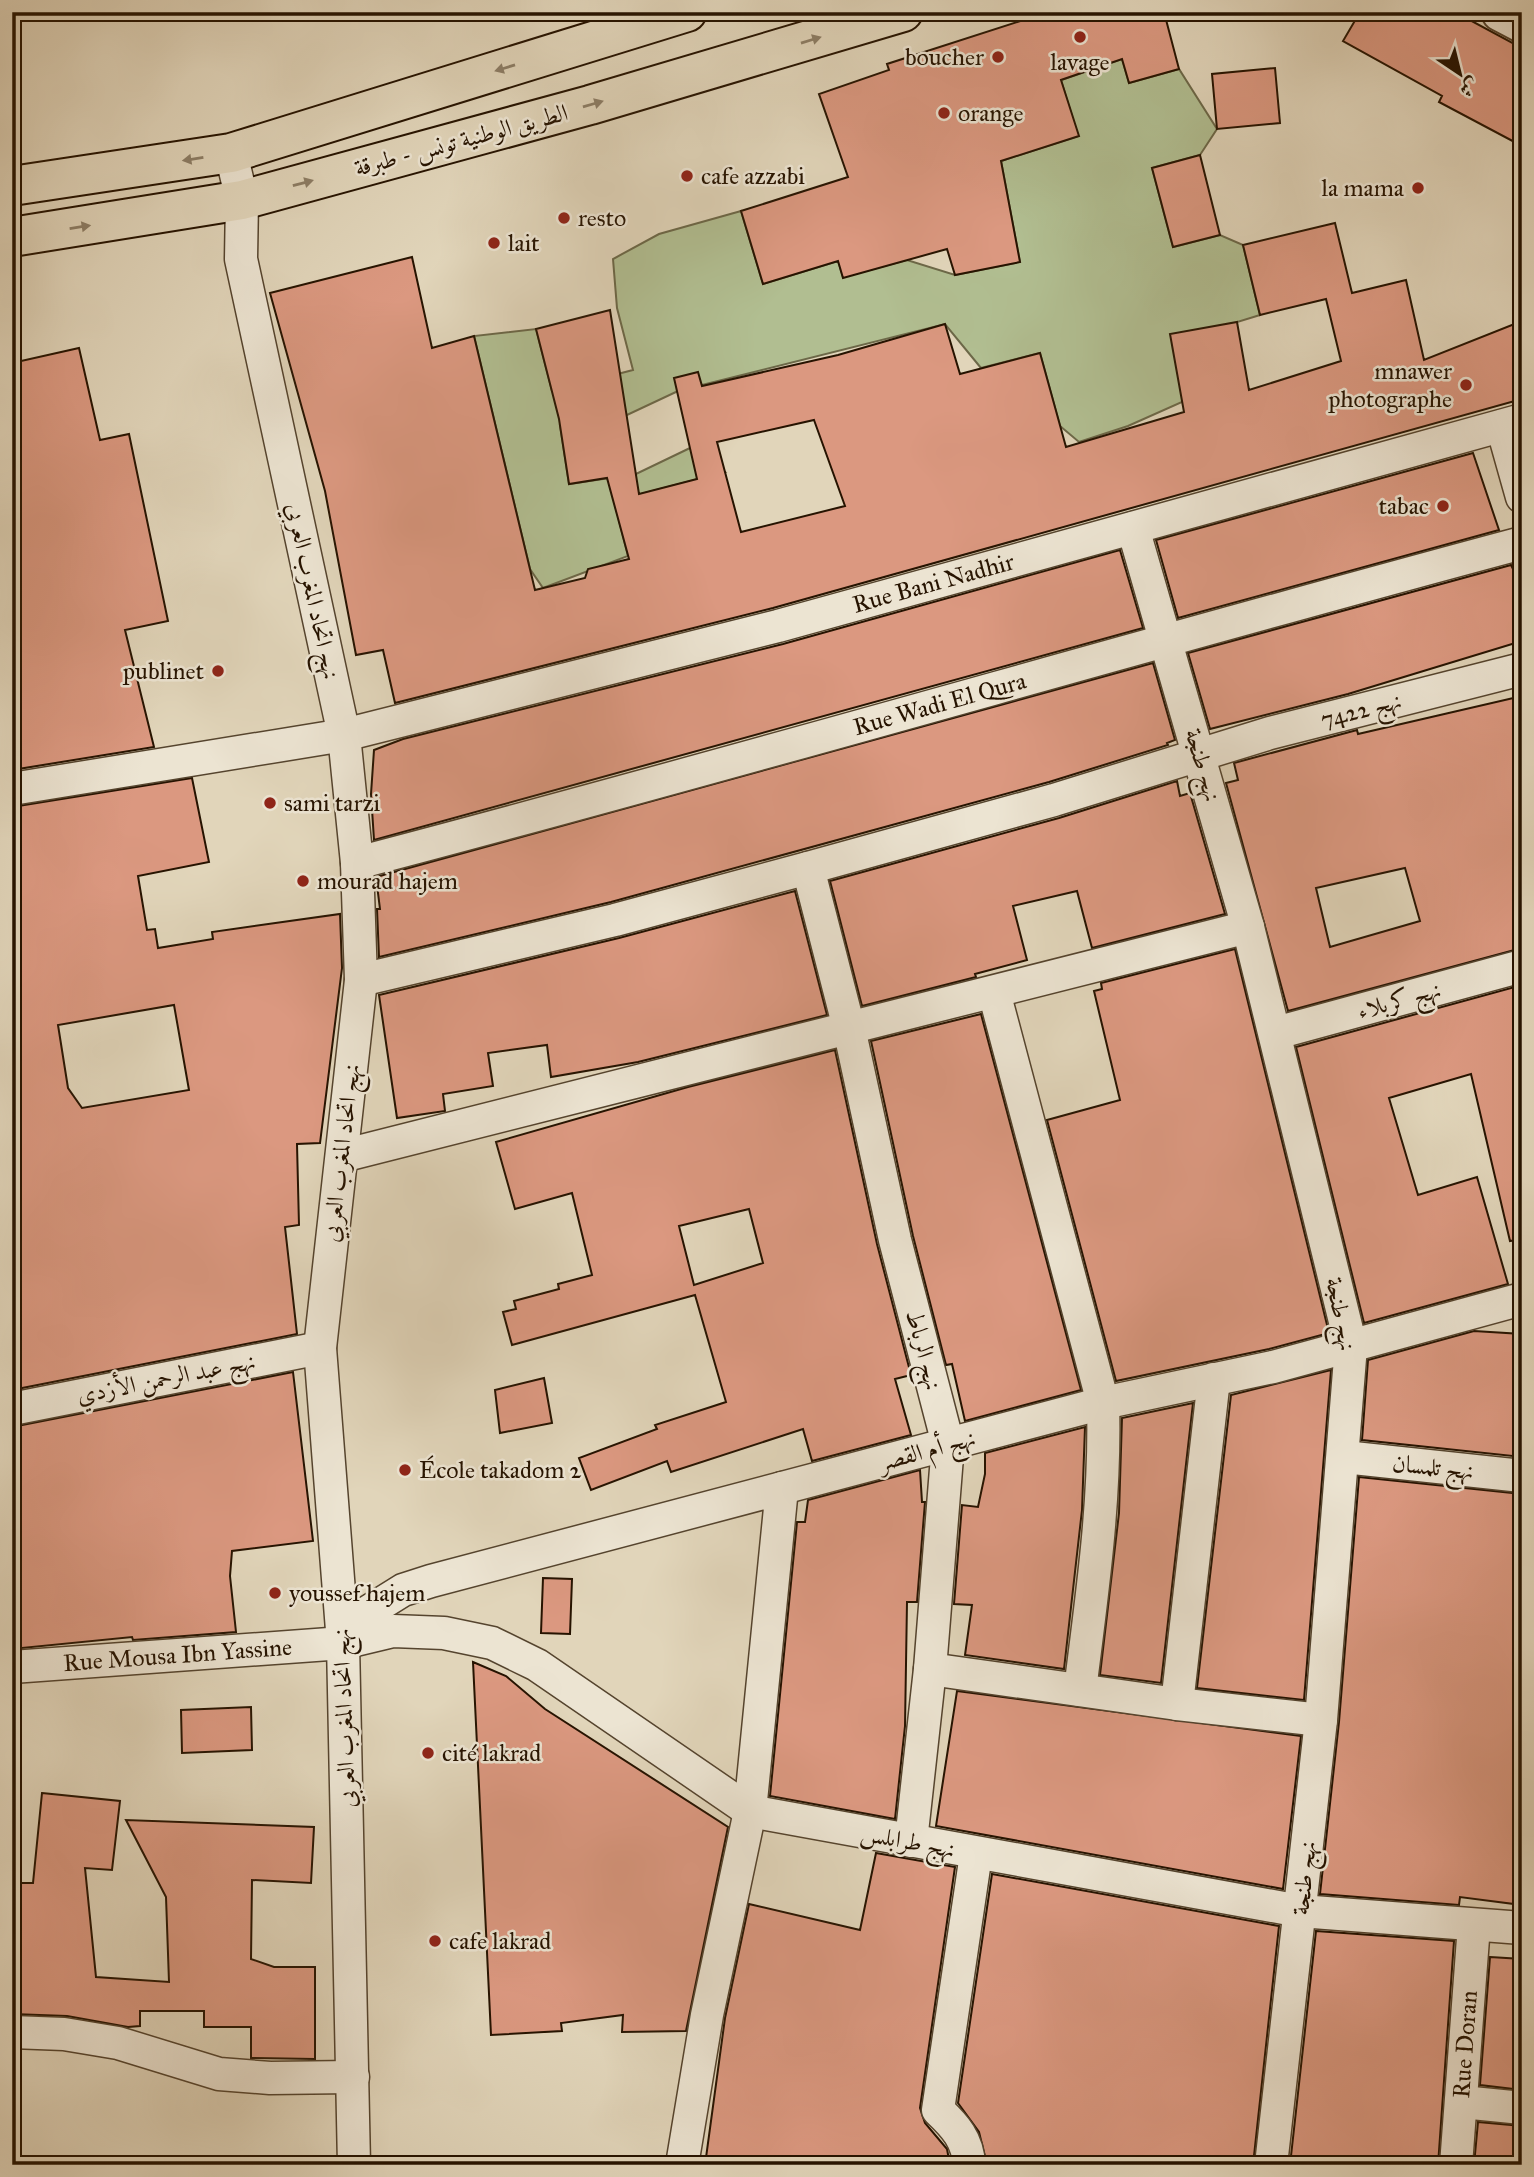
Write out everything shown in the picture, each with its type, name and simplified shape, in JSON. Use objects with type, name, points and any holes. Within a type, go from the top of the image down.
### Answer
[{"type":"main road","points":[[12,186],[231,153],[687,12]]},
{"type":"main road","name":"الطريق الوطنية تونس - طبرقة","points":[[12,237],[242,200],[590,105],[903,12]]},
{"type":"street","points":[[1501,12],[1522,23]]},
{"type":"street","name":"نهج اتحاد المغرب العربي","points":[[231,153],[242,200],[242,259],[344,735],[357,863],[361,980],[320,1348],[342,1636],[354,2165]]},
{"type":"street","points":[[1512,423],[1522,496]]},
{"type":"street","name":"Rue Bani Nadhir","points":[[12,789],[344,735],[778,626],[1512,423]]},
{"type":"street","name":"نهج طنجة","points":[[1133,528],[1248,927],[1351,1346],[1321,1720],[1271,2165]]},
{"type":"street","name":"Rue Wadi El Qura","points":[[357,863],[629,792],[1164,639],[1522,543]]},
{"type":"street","name":"نهج 7422","points":[[361,980],[615,920],[1054,800],[1270,733],[1522,669]]},
{"type":"street","name":"نهج الرباط","points":[[808,868],[849,1028],[895,1240],[948,1444],[930,1669],[911,1841]]},
{"type":"street","points":[[342,1156],[1248,927]]},
{"type":"street","name":"نهج كربلاء","points":[[1276,1033],[1522,966]]},
{"type":"street","points":[[993,992],[1103,1403],[1105,1450],[1099,1536],[1080,1690]]},
{"type":"street","name":"نهج أم القصر","points":[[342,1636],[403,1590],[431,1581],[1103,1403],[1273,1367],[1522,1299]]},
{"type":"street","name":"نهج عبد الرحمن الأزدي","points":[[12,1409],[320,1348]]},
{"type":"street","points":[[1177,1704],[1214,1379]]},
{"type":"street","name":"نهج تلمسان","points":[[1344,1457],[1522,1476]]},
{"type":"street","points":[[682,2165],[707,2015],[750,1811],[782,1488]]},
{"type":"street","name":"نهج طرابلس","points":[[342,1636],[393,1631],[444,1633],[492,1643],[537,1665],[750,1811],[1300,1911],[1522,1928]]},
{"type":"street","name":"Rue Mousa Ibn Yassine","points":[[12,1667],[342,1636]]},
{"type":"street","points":[[930,1669],[1177,1704],[1321,1720]]},
{"type":"street","points":[[970,2165],[966,2144],[960,2132],[938,2110],[976,1854]]},
{"type":"street","name":"Rue Doran","points":[[1456,2165],[1474,1925]]},
{"type":"street","points":[[12,2032],[64,2034],[118,2043],[219,2074],[270,2078],[354,2077]]},
{"type":"street","points":[[1462,2102],[1522,2108]]},
{"type":"green space","points":[[1122,59],[1129,83],[1179,69],[1217,129],[1200,155],[1152,168],[1173,247],[1220,235],[1243,245],[1260,315],[1237,322],[1182,402],[1128,426],[1079,442],[1060,426],[1040,353],[981,368],[945,324],[678,391],[627,415],[560,425],[569,484],[636,474],[690,448],[725,472],[614,501],[628,556],[543,588],[530,569],[474,336],[536,329],[552,391],[633,370],[617,308],[613,259],[659,234],[741,211],[763,284],[838,261],[843,277],[907,260],[955,275],[1020,262],[1001,161],[1078,136],[1061,80]]},
{"type":"building","points":[[1048,12],[1164,12],[1179,69],[1129,83],[1122,59],[1061,80],[1079,136],[1001,161],[1020,262],[955,275],[947,249],[843,278],[838,261],[763,284],[741,211],[848,177],[819,94],[889,70],[887,64]]},
{"type":"building","points":[[1360,12],[1455,12],[1522,48],[1522,146],[1439,102],[1442,96],[1343,41]]},
{"type":"building","points":[[1275,68],[1280,123],[1217,129],[1212,74]]},
{"type":"building","points":[[1200,155],[1220,235],[1173,247],[1152,168]]},
{"type":"building","points":[[1335,223],[1352,293],[1406,280],[1424,360],[1522,321],[1522,399],[773,608],[395,703],[383,650],[356,655],[325,491],[270,293],[412,257],[432,348],[474,336],[535,590],[585,578],[588,569],[629,559],[607,478],[569,484],[559,419],[536,329],[610,310],[639,494],[697,479],[674,378],[698,372],[702,386],[838,355],[945,324],[960,374],[1040,353],[1066,447],[1184,412],[1170,334],[1237,322],[1249,390],[1341,361],[1326,299],[1260,315],[1243,245]],"holes":[[[814,420],[845,506],[741,532],[717,442]]]},
{"type":"building","points":[[79,348],[100,440],[129,434],[168,621],[125,630],[154,747],[12,770],[12,363]]},
{"type":"building","points":[[1473,453],[1499,530],[1178,618],[1156,540]]},
{"type":"building","points":[[1120,550],[1143,628],[374,840],[371,794],[374,750],[403,739],[783,644]]},
{"type":"building","points":[[1511,565],[1513,569],[1522,566],[1522,641],[1348,694],[1210,729],[1188,653]]},
{"type":"building","points":[[1153,663],[1175,740],[1167,743],[1168,745],[1049,782],[611,902],[379,957],[377,909],[380,909],[376,877]]},
{"type":"building","points":[[1522,696],[1522,948],[1288,1011],[1226,783],[1238,780],[1234,763],[1357,730],[1358,734]],"holes":[[[1405,868],[1420,921],[1330,947],[1316,888]]]},
{"type":"building","points":[[192,778],[209,862],[138,876],[147,930],[155,929],[158,948],[213,939],[212,932],[340,914],[342,968],[320,1143],[297,1144],[299,1225],[285,1227],[297,1334],[12,1390],[12,807]],"holes":[[[174,1005],[189,1090],[82,1108],[68,1088],[58,1025]]]},
{"type":"building","points":[[1177,781],[1180,796],[1190,793],[1225,914],[1092,948],[1077,891],[1013,906],[1027,960],[975,974],[976,977],[862,1006],[830,881],[1059,818]]},
{"type":"building","points":[[795,891],[827,1015],[638,1062],[551,1077],[547,1045],[488,1053],[493,1086],[443,1094],[445,1111],[397,1118],[379,995],[619,938]]},
{"type":"building","points":[[1235,949],[1329,1333],[1269,1349],[1116,1381],[1047,1120],[1120,1100],[1094,991],[1102,989],[1101,983]]},
{"type":"building","points":[[1522,985],[1522,1239],[1510,1241],[1471,1074],[1389,1098],[1418,1195],[1477,1177],[1508,1284],[1364,1323],[1296,1047]]},
{"type":"building","points":[[981,1014],[1081,1390],[965,1421],[952,1364],[946,1365],[913,1236],[871,1041]]},
{"type":"building","points":[[835,1050],[877,1244],[911,1375],[895,1379],[911,1435],[812,1461],[803,1429],[671,1472],[667,1461],[591,1490],[579,1458],[657,1429],[655,1425],[726,1402],[695,1295],[512,1345],[503,1312],[516,1309],[514,1301],[559,1289],[558,1284],[592,1275],[572,1193],[515,1209],[496,1142],[688,1087]],"holes":[[[749,1209],[763,1263],[694,1285],[679,1226]]]},
{"type":"building","points":[[1474,1331],[1522,1334],[1522,1457],[1362,1440],[1368,1360]]},
{"type":"building","points":[[1331,1370],[1304,1700],[1197,1688],[1231,1395]]},
{"type":"building","points":[[293,1372],[313,1541],[232,1551],[230,1576],[236,1632],[133,1640],[132,1637],[12,1649],[12,1427]]},
{"type":"building","points":[[544,1378],[552,1423],[500,1433],[495,1390]]},
{"type":"building","points":[[1193,1403],[1161,1683],[1100,1675],[1119,1513],[1122,1418]]},
{"type":"building","points":[[1085,1427],[1082,1510],[1064,1669],[965,1655],[972,1605],[954,1604],[962,1505],[978,1507],[985,1474],[985,1453]]},
{"type":"building","points":[[920,1470],[922,1502],[925,1502],[917,1602],[907,1602],[905,1726],[895,1819],[770,1796],[797,1522],[805,1522],[808,1500]]},
{"type":"building","points":[[1359,1477],[1522,1494],[1522,1905],[1460,1897],[1459,1905],[1320,1894],[1339,1722]]},
{"type":"building","points":[[543,1578],[572,1579],[570,1634],[541,1633]]},
{"type":"building","points":[[473,1662],[506,1676],[545,1709],[728,1827],[686,2031],[622,2032],[623,2015],[561,2023],[562,2031],[491,2035]]},
{"type":"building","points":[[957,1691],[1301,1736],[1283,1889],[936,1826]]},
{"type":"building","points":[[251,1707],[252,1750],[182,1753],[181,1710]]},
{"type":"building","points":[[42,1793],[120,1801],[112,1870],[85,1868],[96,1977],[169,1982],[166,1897],[126,1820],[314,1827],[311,1883],[252,1880],[251,1959],[274,1967],[315,1967],[315,2059],[251,2058],[251,2027],[204,2027],[204,2011],[140,2011],[140,2026],[128,2027],[67,2016],[12,2014],[12,1883],[33,1883]]},
{"type":"building","points":[[876,1853],[955,1867],[920,2108],[925,2123],[947,2149],[950,2165],[705,2165],[725,2018],[749,1904],[860,1930]]},
{"type":"building","points":[[992,1874],[1279,1926],[1253,2165],[987,2165],[979,2132],[958,2103]]},
{"type":"building","points":[[1316,1931],[1454,1941],[1438,2165],[1290,2165]]},
{"type":"building","points":[[1490,1957],[1522,1959],[1522,2090],[1480,2085]]},
{"type":"building","points":[[1478,2122],[1522,2126],[1522,2165],[1474,2165]]},
{"type":"place","name":"lavage","points":[[1080,37]]},
{"type":"place","name":"boucher","points":[[998,57]]},
{"type":"place","name":"orange","points":[[944,113]]},
{"type":"place","name":"cafe azzabi","points":[[687,176]]},
{"type":"place","name":"la mama","points":[[1418,188]]},
{"type":"place","name":"resto","points":[[564,218]]},
{"type":"place","name":"lait","points":[[494,243]]},
{"type":"place","name":"mnawer photographe","points":[[1466,385]]},
{"type":"place","name":"tabac","points":[[1443,506]]},
{"type":"place","name":"publinet","points":[[218,671]]},
{"type":"place","name":"sami tarzi","points":[[270,803]]},
{"type":"place","name":"mourad hajem","points":[[303,881]]},
{"type":"place","name":"École takadom 2","points":[[405,1470]]},
{"type":"place","name":"youssef hajem","points":[[275,1593]]},
{"type":"place","name":"cité lakrad","points":[[428,1753]]},
{"type":"place","name":"cafe lakrad","points":[[435,1941]]}]
